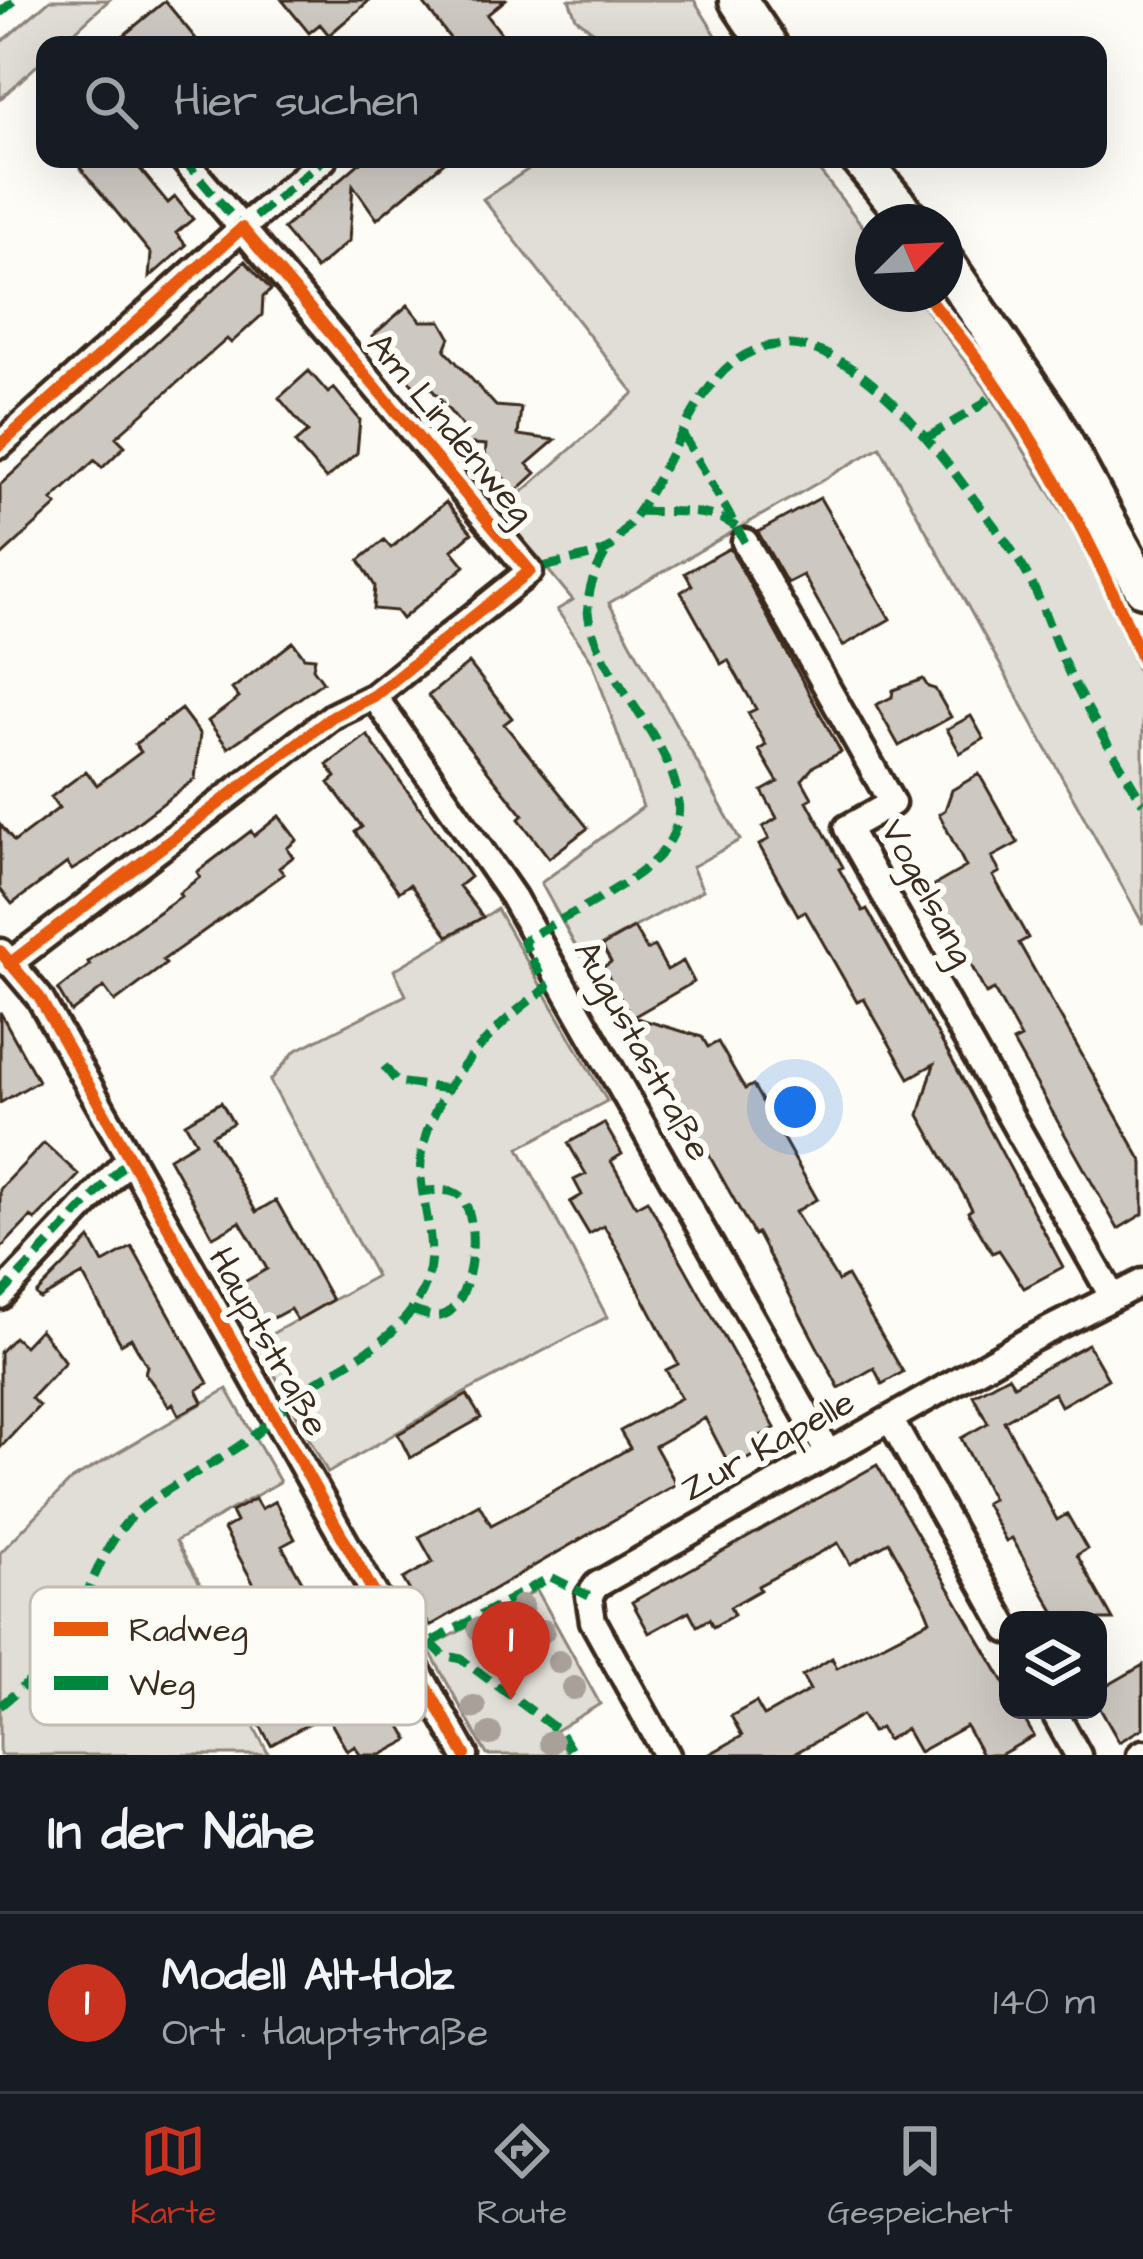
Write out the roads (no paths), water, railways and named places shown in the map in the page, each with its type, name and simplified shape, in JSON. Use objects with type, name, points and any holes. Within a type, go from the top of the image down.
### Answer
[{"type":"street","points":[[738,0],[762,36]]},
{"type":"street","name":"Am Lindenweg","points":[[5,957],[333,716],[374,696],[530,571],[191,168]]},
{"type":"street","points":[[0,445],[313,168]]},
{"type":"street","points":[[867,168],[897,204]]},
{"type":"street","points":[[963,289],[1049,415],[1143,588]]},
{"type":"street","name":"Vogelsang","points":[[746,542],[892,803],[847,828],[1112,1296]]},
{"type":"street","name":"Augustastraße","points":[[374,696],[513,897],[828,1454]]},
{"type":"street","name":"Hauptstraße","points":[[5,957],[39,997],[371,1587]]},
{"type":"street","points":[[0,1296],[130,1158]]},
{"type":"street","name":"Zur Kapelle","points":[[665,1754],[593,1621],[588,1604],[591,1591],[890,1419],[1143,1282]]},
{"type":"street","points":[[890,1419],[999,1614]]},
{"type":"street","name":"Hauptstraße","points":[[426,1684],[466,1755]]},
{"type":"street","points":[[1058,1719],[1078,1755]]},
{"type":"place","name":"Modell Alt-Holz","points":[[511,1700]]}]
